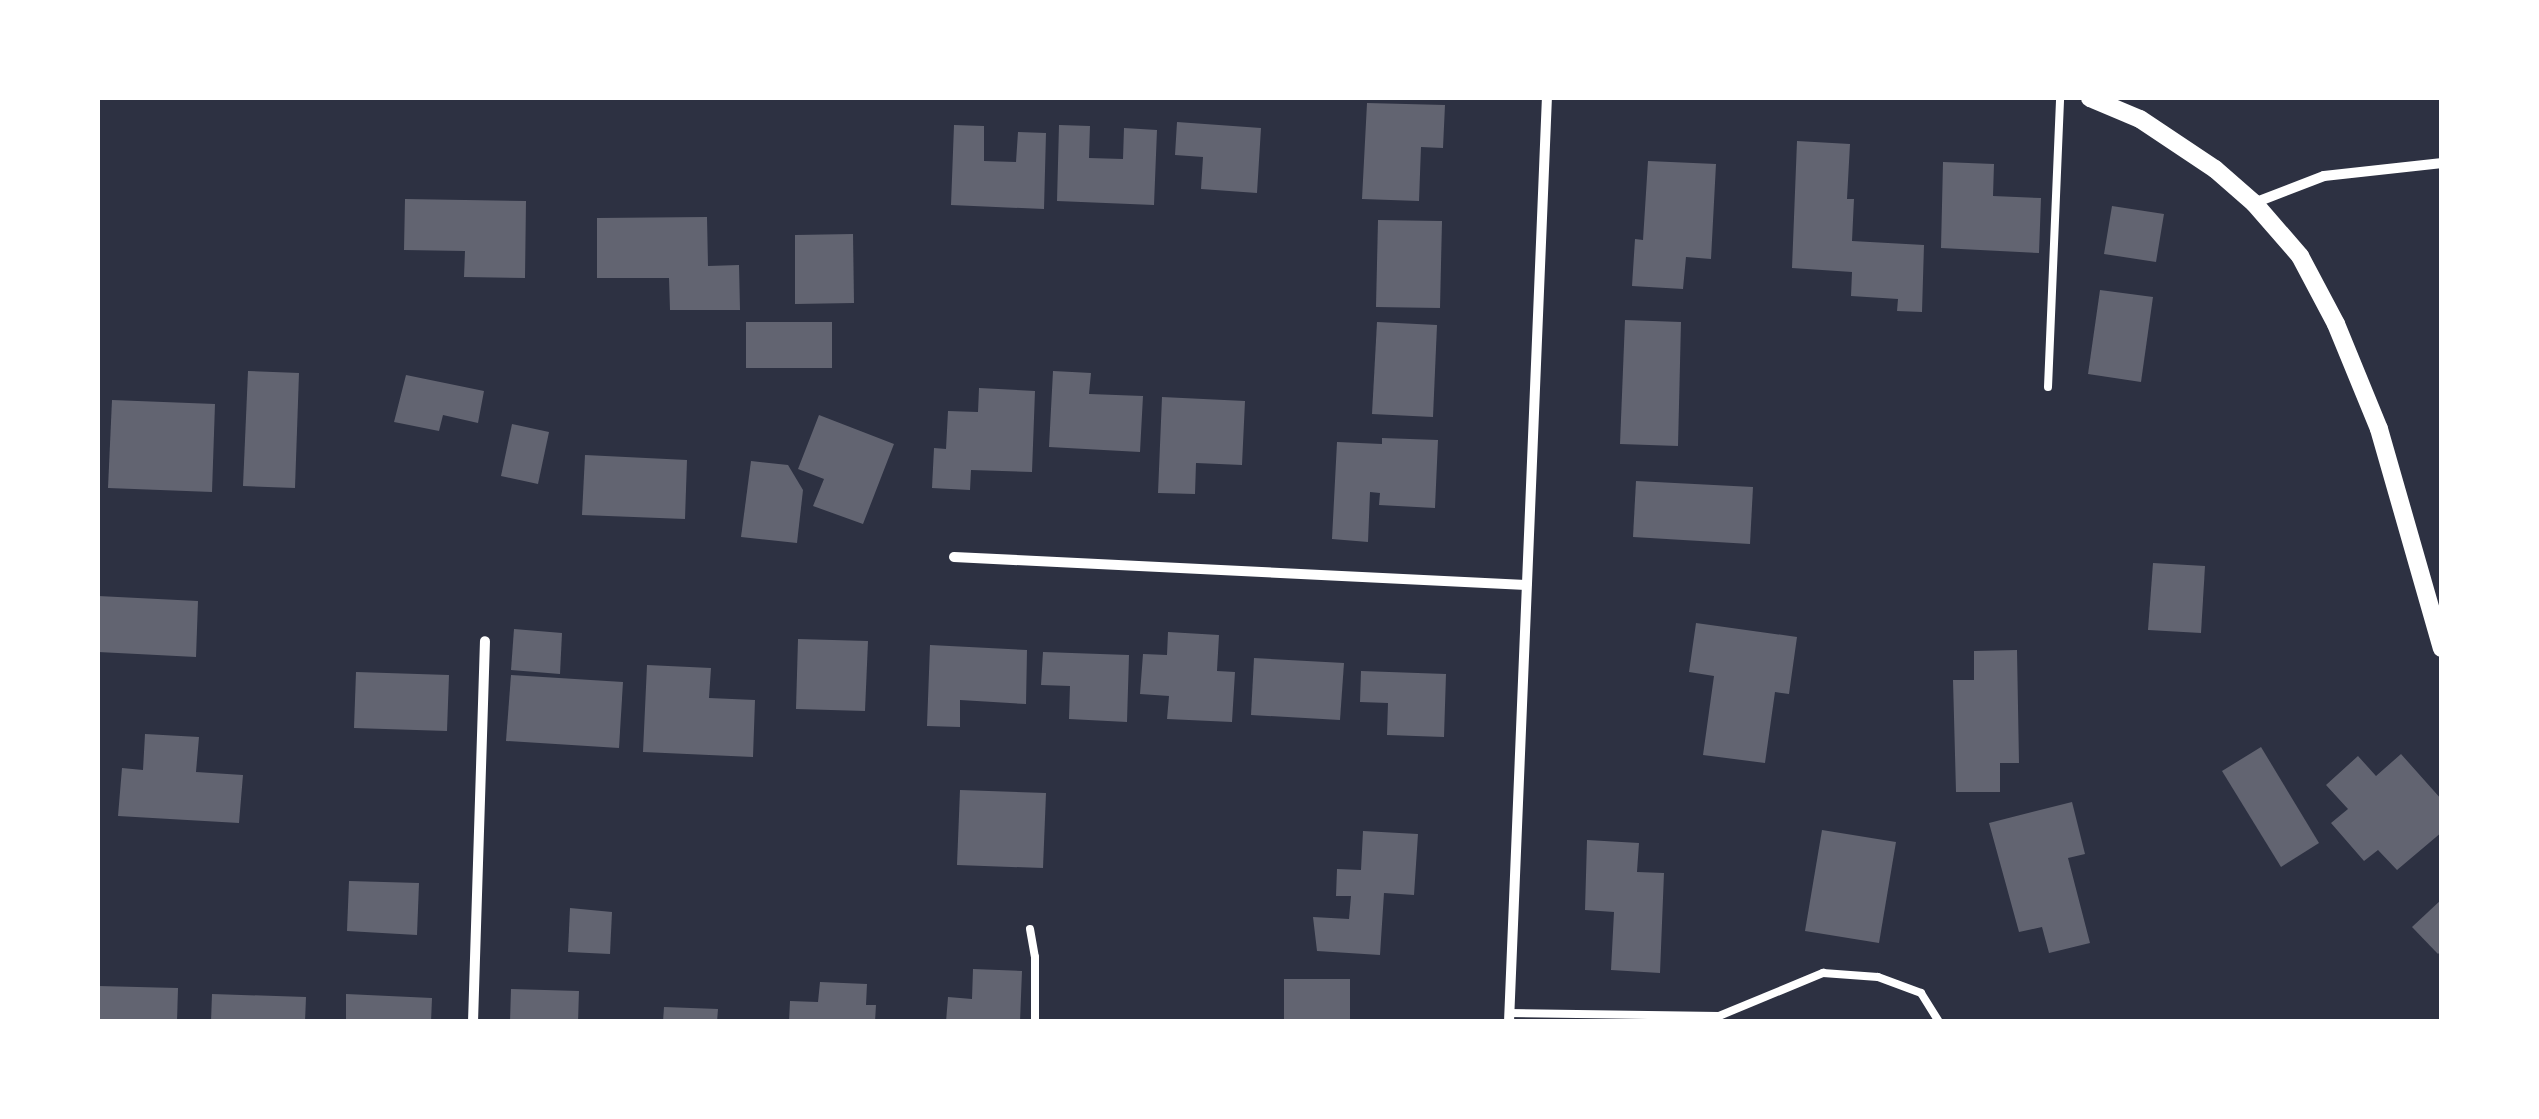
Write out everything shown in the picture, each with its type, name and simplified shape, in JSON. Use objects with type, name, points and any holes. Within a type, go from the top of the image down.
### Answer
[{"type":"street","points":[[1509,1017],[1548,98]]},
{"type":"street","points":[[2090,98],[2140,119],[2254,203],[2300,256],[2336,324],[2379,430],[2442,648]]},
{"type":"street","points":[[2254,203],[2324,176],[2442,163]]},
{"type":"street","points":[[954,557],[1526,585]]},
{"type":"street","points":[[474,1022],[485,641]]},
{"type":"lane","points":[[2048,387],[2060,98]]},
{"type":"lane","points":[[1030,929],[1036,957],[1035,1022]]},
{"type":"lane","points":[[1509,1017],[1719,1016],[1823,973],[1878,977],[1922,993],[1940,1022]]},
{"type":"building","points":[[1367,103],[1445,105],[1443,148],[1421,147],[1419,201],[1362,199]]},
{"type":"building","points":[[1177,122],[1261,128],[1257,193],[1201,189],[1203,157],[1175,155]]},
{"type":"building","points":[[954,125],[984,126],[984,161],[1016,162],[1018,132],[1046,133],[1044,209],[951,205]]},
{"type":"building","points":[[1059,125],[1090,126],[1089,158],[1123,159],[1124,128],[1157,130],[1154,205],[1057,201]]},
{"type":"building","points":[[1797,141],[1850,144],[1847,199],[1854,199],[1852,241],[1924,245],[1922,312],[1897,311],[1898,299],[1851,296],[1852,272],[1792,268]]},
{"type":"building","points":[[1648,161],[1716,164],[1711,259],[1686,257],[1683,289],[1632,286],[1635,239],[1643,240]]},
{"type":"building","points":[[1943,162],[1994,164],[1993,196],[2041,198],[2039,253],[1941,248]]},
{"type":"building","points":[[405,199],[526,201],[525,278],[464,277],[465,251],[404,250]]},
{"type":"building","points":[[2112,206],[2164,214],[2156,262],[2104,254]]},
{"type":"building","points":[[707,217],[708,266],[739,265],[740,310],[670,310],[669,278],[597,278],[597,218]]},
{"type":"building","points":[[1378,220],[1442,221],[1440,308],[1376,307]]},
{"type":"building","points":[[853,234],[854,303],[795,304],[795,235]]},
{"type":"building","points":[[2100,290],[2153,297],[2141,382],[2088,374]]},
{"type":"building","points":[[1625,320],[1681,322],[1678,446],[1620,444]]},
{"type":"building","points":[[746,322],[832,322],[832,368],[746,368]]},
{"type":"building","points":[[1377,322],[1437,325],[1433,417],[1372,414]]},
{"type":"building","points":[[248,371],[299,373],[295,488],[243,486]]},
{"type":"building","points":[[1053,371],[1091,373],[1089,394],[1143,396],[1140,452],[1049,447]]},
{"type":"building","points":[[406,375],[484,391],[478,423],[443,415],[439,431],[394,422]]},
{"type":"building","points":[[979,388],[1035,391],[1032,472],[971,470],[970,490],[932,488],[934,448],[946,449],[948,411],[978,412]]},
{"type":"building","points":[[1162,397],[1245,401],[1242,465],[1196,463],[1195,494],[1158,493]]},
{"type":"building","points":[[112,400],[215,404],[212,492],[108,488]]},
{"type":"building","points":[[819,415],[894,444],[863,524],[813,506],[824,479],[798,469]]},
{"type":"building","points":[[512,424],[549,432],[538,484],[501,476]]},
{"type":"building","points":[[1382,438],[1438,440],[1435,508],[1379,505],[1380,493],[1370,492],[1368,542],[1332,539],[1337,442],[1382,444]]},
{"type":"building","points":[[585,455],[687,460],[685,519],[582,515]]},
{"type":"building","points":[[751,461],[788,465],[803,490],[797,543],[741,537]]},
{"type":"building","points":[[1636,481],[1753,487],[1750,544],[1633,537]]},
{"type":"building","points":[[2153,563],[2205,566],[2201,633],[2148,630]]},
{"type":"building","points":[[98,596],[198,601],[196,657],[98,652]]},
{"type":"building","points":[[1696,623],[1797,637],[1789,694],[1775,692],[1765,763],[1703,755],[1714,676],[1689,672]]},
{"type":"building","points":[[514,629],[562,633],[560,674],[511,670]]},
{"type":"building","points":[[1168,632],[1219,635],[1217,671],[1235,672],[1232,722],[1167,719],[1169,696],[1140,694],[1143,654],[1167,655]]},
{"type":"building","points":[[798,639],[868,641],[865,711],[796,709]]},
{"type":"building","points":[[930,645],[1027,650],[1026,704],[960,700],[960,727],[927,726]]},
{"type":"building","points":[[2017,650],[2019,763],[2000,763],[2000,792],[1956,792],[1953,680],[1974,680],[1974,651]]},
{"type":"building","points":[[1043,652],[1129,655],[1127,722],[1069,719],[1070,686],[1041,685]]},
{"type":"building","points":[[1254,658],[1344,663],[1340,720],[1251,715]]},
{"type":"building","points":[[647,665],[711,668],[709,698],[755,700],[753,757],[643,752]]},
{"type":"building","points":[[1361,671],[1446,674],[1444,737],[1387,735],[1388,703],[1360,702]]},
{"type":"building","points":[[356,672],[449,675],[447,731],[354,728]]},
{"type":"building","points":[[511,675],[623,682],[619,748],[506,741]]},
{"type":"building","points":[[145,734],[199,737],[196,772],[243,775],[239,823],[118,816],[122,768],[143,770]]},
{"type":"building","points":[[2261,747],[2319,843],[2281,867],[2222,771]]},
{"type":"building","points":[[2401,754],[2442,800],[2442,832],[2397,870],[2378,850],[2364,861],[2331,823],[2348,809],[2326,785],[2358,756],[2376,776]]},
{"type":"building","points":[[960,790],[1046,793],[1043,868],[957,865]]},
{"type":"building","points":[[2072,802],[2085,854],[2068,858],[2090,943],[2049,953],[2042,927],[2019,932],[1989,823]]},
{"type":"building","points":[[1822,830],[1896,842],[1879,943],[1805,931]]},
{"type":"building","points":[[1363,831],[1418,834],[1414,895],[1384,893],[1380,955],[1317,951],[1313,917],[1349,919],[1351,896],[1336,896],[1337,869],[1361,870]]},
{"type":"building","points":[[1587,840],[1639,843],[1637,872],[1664,873],[1660,973],[1611,970],[1614,912],[1585,910]]},
{"type":"building","points":[[349,881],[419,883],[417,935],[347,931]]},
{"type":"building","points":[[2442,899],[2442,950],[2438,954],[2412,927]]},
{"type":"building","points":[[570,908],[612,912],[610,954],[568,952]]},
{"type":"building","points":[[973,969],[1022,971],[1020,1022],[946,1022],[948,997],[972,999]]},
{"type":"building","points":[[1284,979],[1350,979],[1350,1022],[1284,1022]]},
{"type":"building","points":[[820,982],[867,984],[866,1005],[876,1005],[875,1022],[789,1022],[790,1001],[818,1002]]},
{"type":"building","points":[[98,986],[178,988],[177,1022],[98,1022]]},
{"type":"building","points":[[511,989],[579,991],[578,1022],[510,1022]]},
{"type":"building","points":[[212,994],[306,997],[305,1022],[211,1022]]},
{"type":"building","points":[[346,994],[432,998],[431,1022],[346,1022]]},
{"type":"building","points":[[664,1007],[718,1009],[717,1022],[663,1022]]}]
